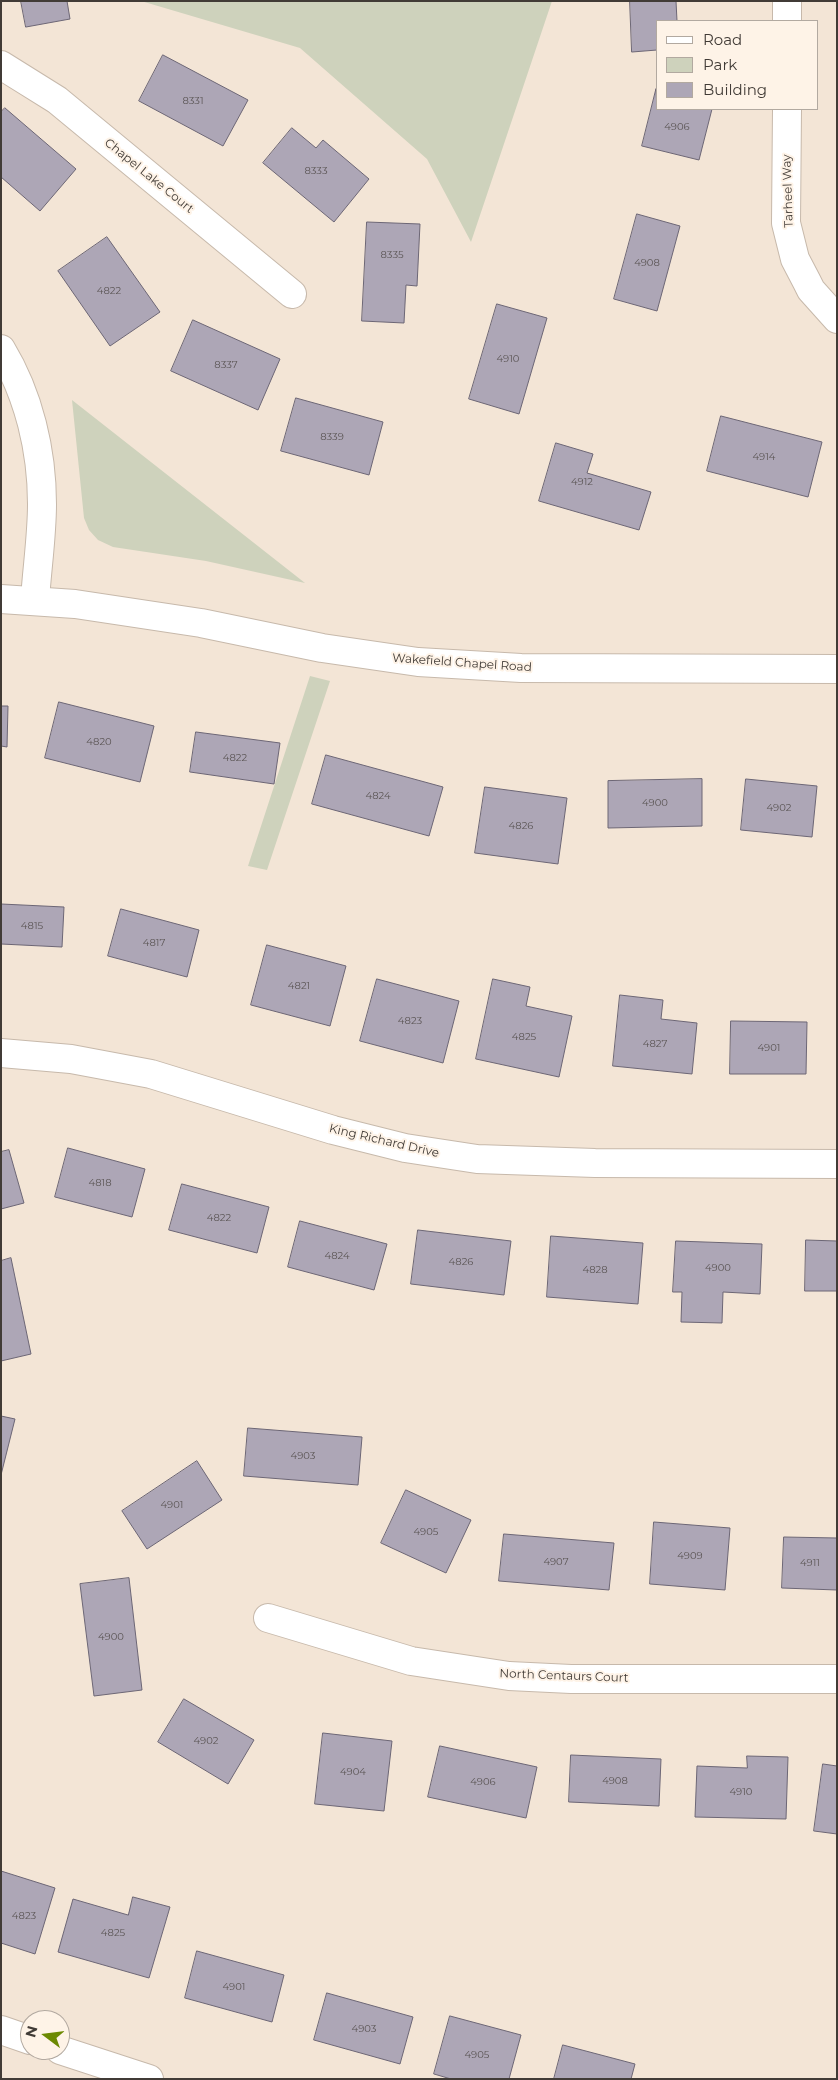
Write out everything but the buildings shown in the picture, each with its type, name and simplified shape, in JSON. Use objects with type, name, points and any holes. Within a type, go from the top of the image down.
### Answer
[{"type":"street","points":[[787,1],[787,20]]},
{"type":"street","name":"Chapel Lake Court","points":[[1,65],[57,100],[292,294]]},
{"type":"street","name":"Tarheel Way","points":[[787,110],[786,223],[796,259],[811,290],[837,319]]},
{"type":"street","points":[[1,349],[11,365],[28,410],[39,456],[42,504],[35,600]]},
{"type":"street","name":"Wakefield Chapel Road","points":[[1,599],[75,604],[201,623],[322,648],[418,662],[521,668],[837,669]]},
{"type":"street","name":"King Richard Drive","points":[[1,1053],[71,1059],[150,1074],[333,1130],[406,1148],[477,1160],[595,1163],[837,1164]]},
{"type":"street","name":"North Centaurs Court","points":[[268,1618],[411,1661],[509,1676],[571,1679],[837,1679]]},
{"type":"street","points":[[1,2030],[20,2037]]},
{"type":"street","points":[[70,2055],[100,2071],[150,2079]]},
{"type":"green space","points":[[141,1],[552,1],[471,242],[427,159],[300,48]]},
{"type":"green space","points":[[72,400],[305,583],[206,561],[113,547],[98,540],[89,530],[84,518]]},
{"type":"green space","points":[[310,676],[330,681],[267,870],[248,866]]}]
